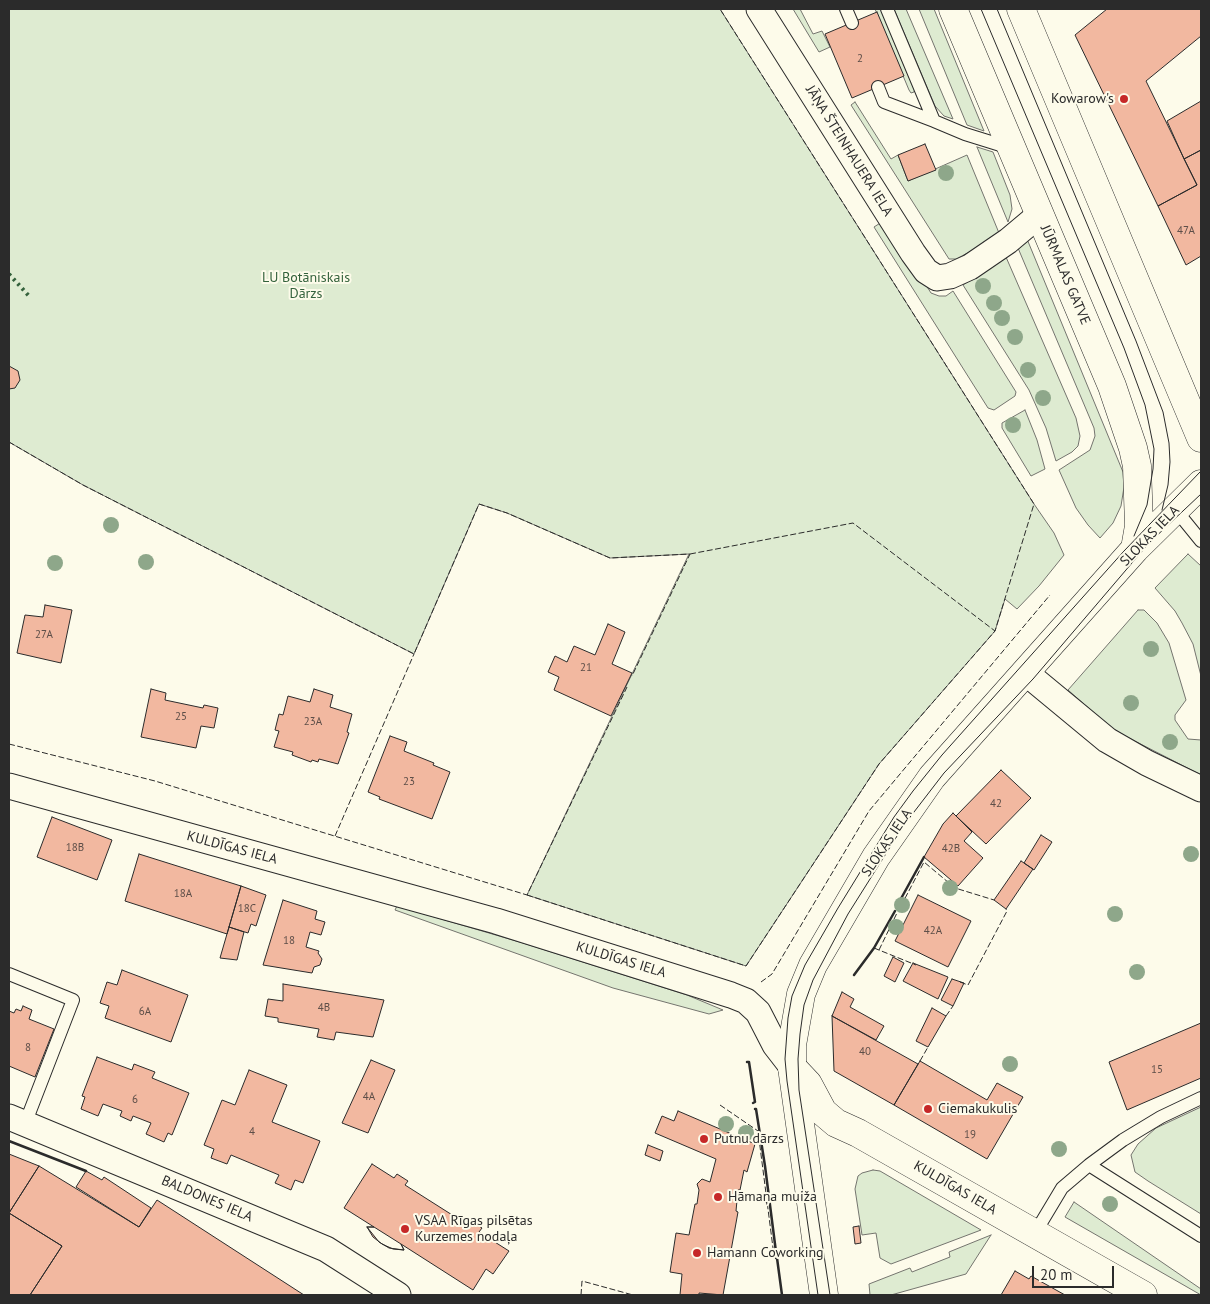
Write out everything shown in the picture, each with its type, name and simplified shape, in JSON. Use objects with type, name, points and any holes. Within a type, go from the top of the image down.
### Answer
[{"type":"main road","name":"JŪRMALAS GATVE","points":[[953,9],[1112,386],[1134,448],[1139,503],[1138,536],[1135,549]]},
{"type":"main road","points":[[1021,9],[1201,438]]},
{"type":"main road","name":"SLOKAS IELA","points":[[824,1295],[792,1067],[792,1045],[801,994],[813,965],[876,857],[932,777],[1135,549],[1201,484]]},
{"type":"main road","name":"KULDĪGAS IELA","points":[[792,1067],[808,1084],[823,1112],[836,1123],[858,1133],[1143,1295]]},
{"type":"street","name":"JĀŅA ŠTEINHAUERA IELA","points":[[763,10],[926,271],[937,278],[950,276],[970,267],[1008,241],[1039,214]]},
{"type":"street","points":[[1026,673],[1107,740],[1147,763],[1201,789]]},
{"type":"street","name":"KULDĪGAS IELA","points":[[9,786],[496,921],[731,995],[746,1001],[758,1012],[775,1045],[792,1067]]},
{"type":"street","name":"BALDONES IELA","points":[[17,1121],[326,1249],[398,1295]]},
{"type":"lane","points":[[846,9],[852,23]]},
{"type":"lane","points":[[887,9],[934,121]]},
{"type":"lane","points":[[878,87],[884,102],[965,134],[1011,148]]},
{"type":"lane","points":[[1175,510],[1201,541]]},
{"type":"lane","points":[[9,974],[73,1000],[17,1121]]},
{"type":"lane","points":[[1034,1233],[1062,1188],[1089,1165],[1123,1140],[1161,1117],[1201,1098]]},
{"type":"lane","points":[[1089,1165],[1201,1236]]},
{"type":"green space","name":"LU Botāniskais Dārzs","points":[[9,9],[720,9],[1054,533],[1064,555],[1017,609],[1005,599],[995,631],[879,764],[746,966],[527,895],[689,554],[610,558],[507,513],[479,504],[414,654],[83,485],[9,442]]},
{"type":"green space","points":[[793,9],[800,9],[813,34],[822,31],[830,47],[819,52]]},
{"type":"green space","points":[[875,9],[882,9],[915,88],[914,92],[911,93],[909,90]]},
{"type":"green space","points":[[894,9],[906,9],[953,119],[944,116],[935,106]]},
{"type":"green space","points":[[919,9],[934,9],[984,131],[967,125]]},
{"type":"green space","points":[[855,102],[891,159],[898,155],[908,181],[967,155],[999,233],[979,247],[956,259],[949,259],[851,105]]},
{"type":"green space","points":[[977,147],[993,152],[1010,195],[1012,209],[1008,222]]},
{"type":"green space","points":[[885,220],[931,293],[946,296],[953,291],[1016,392],[1015,396],[994,410],[988,408],[874,227]]},
{"type":"green space","points":[[1027,239],[1123,472],[1124,487],[1121,506],[1113,523],[1100,538],[1076,508],[1059,470],[1090,450],[1095,436],[1094,428],[1018,248]]},
{"type":"green space","points":[[1006,257],[1076,418],[1080,436],[1078,446],[1072,452],[1056,461],[1046,428],[1029,390],[963,285]]},
{"type":"green space","points":[[1025,410],[1037,440],[1045,469],[1031,476],[1002,428],[1002,423]]},
{"type":"green space","points":[[1188,554],[1201,566],[1201,676],[1193,644],[1175,611],[1155,588]]},
{"type":"green space","points":[[1138,610],[1144,610],[1157,623],[1169,643],[1186,700],[1175,715],[1175,720],[1188,739],[1201,740],[1201,775],[1110,727],[1068,690]]},
{"type":"green space","points":[[397,906],[523,943],[687,995],[723,1010],[709,1014],[613,988],[395,910]]},
{"type":"green space","points":[[1201,1107],[1201,1214],[1135,1172],[1131,1155],[1138,1144],[1156,1128]]},
{"type":"green space","points":[[873,1170],[880,1171],[981,1230],[891,1264],[880,1258],[876,1233],[862,1235],[855,1189],[858,1176]]},
{"type":"green space","points":[[1074,1202],[1201,1289],[1201,1295],[1065,1217]]},
{"type":"green space","points":[[991,1235],[966,1274],[891,1295],[870,1295],[869,1284],[910,1268],[912,1272],[950,1257],[949,1252]]},
{"type":"building","points":[[1107,9],[1201,9],[1201,36],[1146,81],[1197,185],[1158,206],[1075,35]]},
{"type":"building","points":[[877,12],[904,76],[852,98],[825,34]]},
{"type":"building","points":[[1201,101],[1201,150],[1184,159],[1167,121]]},
{"type":"building","points":[[925,144],[936,170],[908,181],[898,155]]},
{"type":"building","points":[[1201,150],[1201,256],[1186,265],[1158,206],[1197,185],[1184,159]]},
{"type":"building","points":[[9,366],[18,371],[20,380],[15,388],[9,389]]},
{"type":"building","points":[[45,605],[72,610],[61,663],[17,653],[25,615],[43,617]]},
{"type":"building","points":[[608,624],[625,632],[612,664],[632,673],[611,716],[554,690],[559,677],[548,672],[555,656],[567,662],[574,646],[595,655]]},
{"type":"building","points":[[151,689],[166,693],[165,700],[203,708],[204,705],[218,708],[214,728],[201,726],[196,748],[141,737]]},
{"type":"building","points":[[314,689],[333,695],[330,707],[352,714],[347,732],[349,733],[338,764],[319,759],[318,762],[312,760],[311,762],[292,755],[293,752],[274,747],[279,731],[275,730],[279,714],[283,715],[288,696],[310,702]]},
{"type":"building","points":[[390,736],[407,742],[404,751],[434,763],[433,765],[450,772],[432,819],[379,799],[380,797],[368,792]]},
{"type":"building","points":[[1001,770],[1031,798],[986,844],[956,816]]},
{"type":"building","points":[[953,813],[972,832],[964,841],[983,858],[958,886],[924,857],[943,824]]},
{"type":"building","points":[[52,817],[112,840],[97,880],[37,857]]},
{"type":"building","points":[[1041,835],[1052,842],[1034,870],[1024,863]]},
{"type":"building","points":[[139,854],[241,886],[227,934],[125,901]]},
{"type":"building","points":[[1021,861],[1033,869],[1006,909],[994,900]]},
{"type":"building","points":[[241,886],[266,895],[256,926],[251,924],[248,933],[229,927]]},
{"type":"building","points":[[918,895],[971,921],[948,967],[895,941]]},
{"type":"building","points":[[283,900],[317,911],[315,919],[325,922],[321,935],[310,932],[306,947],[319,951],[318,953],[322,959],[320,965],[314,967],[312,973],[263,965]]},
{"type":"building","points":[[229,927],[244,932],[237,960],[220,958]]},
{"type":"building","points":[[893,957],[904,963],[895,982],[884,976]]},
{"type":"building","points":[[913,963],[948,977],[938,999],[903,981]]},
{"type":"building","points":[[122,970],[188,995],[171,1042],[105,1018],[109,1006],[100,1003],[107,982],[117,985]]},
{"type":"building","points":[[952,979],[964,983],[953,1006],[941,1000]]},
{"type":"building","points":[[283,984],[384,1000],[373,1037],[336,1032],[334,1040],[317,1037],[319,1029],[278,1022],[278,1018],[265,1016],[268,999],[283,1001]]},
{"type":"building","points":[[842,992],[854,999],[850,1007],[884,1026],[876,1040],[832,1016]]},
{"type":"building","points":[[23,1006],[32,1010],[29,1019],[54,1029],[35,1077],[9,1066],[9,1011],[14,1013],[16,1009],[21,1011]]},
{"type":"building","points":[[932,1008],[946,1016],[928,1047],[916,1041]]},
{"type":"building","points":[[832,1016],[918,1064],[894,1105],[834,1071]]},
{"type":"building","points":[[1201,1023],[1201,1078],[1127,1110],[1109,1062]]},
{"type":"building","points":[[97,1057],[132,1070],[134,1064],[155,1072],[152,1078],[189,1093],[172,1135],[168,1133],[164,1142],[146,1134],[151,1123],[133,1116],[131,1121],[120,1116],[122,1111],[103,1104],[98,1116],[81,1109],[85,1097],[82,1096]]},
{"type":"building","points":[[371,1060],[395,1070],[368,1133],[342,1123]]},
{"type":"building","points":[[920,1061],[987,1100],[997,1083],[1023,1097],[987,1159],[894,1105]]},
{"type":"building","points":[[249,1070],[287,1085],[272,1122],[320,1141],[303,1183],[295,1180],[291,1190],[275,1183],[279,1175],[231,1155],[227,1164],[211,1158],[214,1149],[204,1145],[222,1100],[235,1105]]},
{"type":"building","name":"Hāmaņa muiža","points":[[678,1111],[755,1144],[747,1172],[744,1170],[740,1190],[738,1190],[736,1211],[738,1212],[723,1295],[699,1293],[699,1295],[680,1295],[682,1274],[670,1272],[676,1233],[689,1235],[695,1204],[697,1204],[699,1190],[697,1184],[702,1179],[710,1182],[716,1159],[655,1133],[662,1116],[674,1121]]},
{"type":"building","points":[[648,1145],[663,1151],[660,1161],[645,1155]]},
{"type":"building","points":[[9,1154],[39,1166],[9,1213]]},
{"type":"building","points":[[372,1164],[394,1178],[397,1174],[408,1181],[405,1185],[468,1225],[470,1220],[482,1228],[479,1232],[509,1251],[493,1274],[486,1269],[473,1290],[401,1244],[404,1250],[389,1248],[379,1242],[367,1227],[374,1227],[344,1208]]},
{"type":"building","points":[[39,1166],[139,1227],[157,1200],[304,1295],[30,1295],[62,1246],[9,1213]]},
{"type":"building","points":[[86,1171],[102,1180],[104,1177],[151,1208],[139,1227],[76,1187]]},
{"type":"building","points":[[9,1213],[62,1246],[30,1295],[9,1295]]},
{"type":"building","points":[[859,1226],[861,1243],[855,1244],[853,1227]]},
{"type":"building","points":[[367,1227],[374,1227],[401,1244],[404,1250],[393,1249],[382,1244],[373,1237]]},
{"type":"building","points":[[1015,1271],[1029,1279],[1031,1276],[1065,1295],[1001,1295]]},
{"type":"tram line","points":[[981,9],[1124,348],[1145,405],[1154,449],[1153,469],[1147,505],[1134,536]]},
{"type":"tram line","points":[[997,9],[1136,341],[1163,412],[1169,443],[1170,462],[1168,485],[1162,510]]},
{"type":"tram line","points":[[818,1295],[785,1059],[788,1018],[792,996],[805,965],[894,817],[913,791],[942,755],[1124,551],[1201,471]]},
{"type":"tram line","points":[[830,1295],[799,1090],[798,1059],[800,1034],[804,1005],[813,980],[848,914],[904,825],[944,773],[1033,679],[1149,543],[1201,494]]},
{"type":"hedge","points":[[9,274],[29,296]]},
{"type":"fence","points":[[527,895],[746,966],[879,764],[995,631],[1034,504],[720,9]]},
{"type":"fence","points":[[9,442],[83,485],[414,654],[479,504],[507,513],[610,558],[690,554],[632,676]]},
{"type":"fence","points":[[690,554],[853,523],[995,631]]},
{"type":"fence","points":[[761,982],[772,974],[869,811],[1050,595]]},
{"type":"fence","points":[[335,836],[414,654]]},
{"type":"fence","points":[[9,744],[155,781],[527,895],[627,687]]},
{"type":"fence","points":[[901,906],[924,862],[955,888],[994,900]]},
{"type":"fence","points":[[960,982],[968,985],[1007,911],[1006,909]]},
{"type":"fence","points":[[879,950],[897,913]]},
{"type":"fence","points":[[874,948],[916,965]]},
{"type":"fence","points":[[946,1016],[953,1006]]},
{"type":"fence","points":[[920,1061],[928,1047]]},
{"type":"fence","points":[[720,1105],[758,1131],[773,1248]]},
{"type":"fence","points":[[581,1295],[582,1281],[633,1295]]},
{"type":"wall","points":[[898,904],[924,857]]},
{"type":"wall","points":[[854,975],[874,948],[895,911]]},
{"type":"wall","points":[[747,1062],[749,1062],[755,1102],[753,1103]]},
{"type":"wall","points":[[755,1109],[765,1166],[775,1252]]},
{"type":"wall","points":[[9,1141],[86,1171]]},
{"type":"wall","points":[[776,1258],[782,1295]]},
{"type":"place","name":"Kowarow's","points":[[1124,99]]},
{"type":"place","name":"Ciemakukulis","points":[[928,1109]]},
{"type":"place","name":"Putnu dārzs","points":[[704,1139]]},
{"type":"place","name":"Hāmaņa muiža","points":[[718,1197]]},
{"type":"place","name":"VSAA Rīgas pilsētas Kurzemes nodaļa","points":[[405,1229]]},
{"type":"place","name":"Hamann Coworking","points":[[697,1253]]}]
